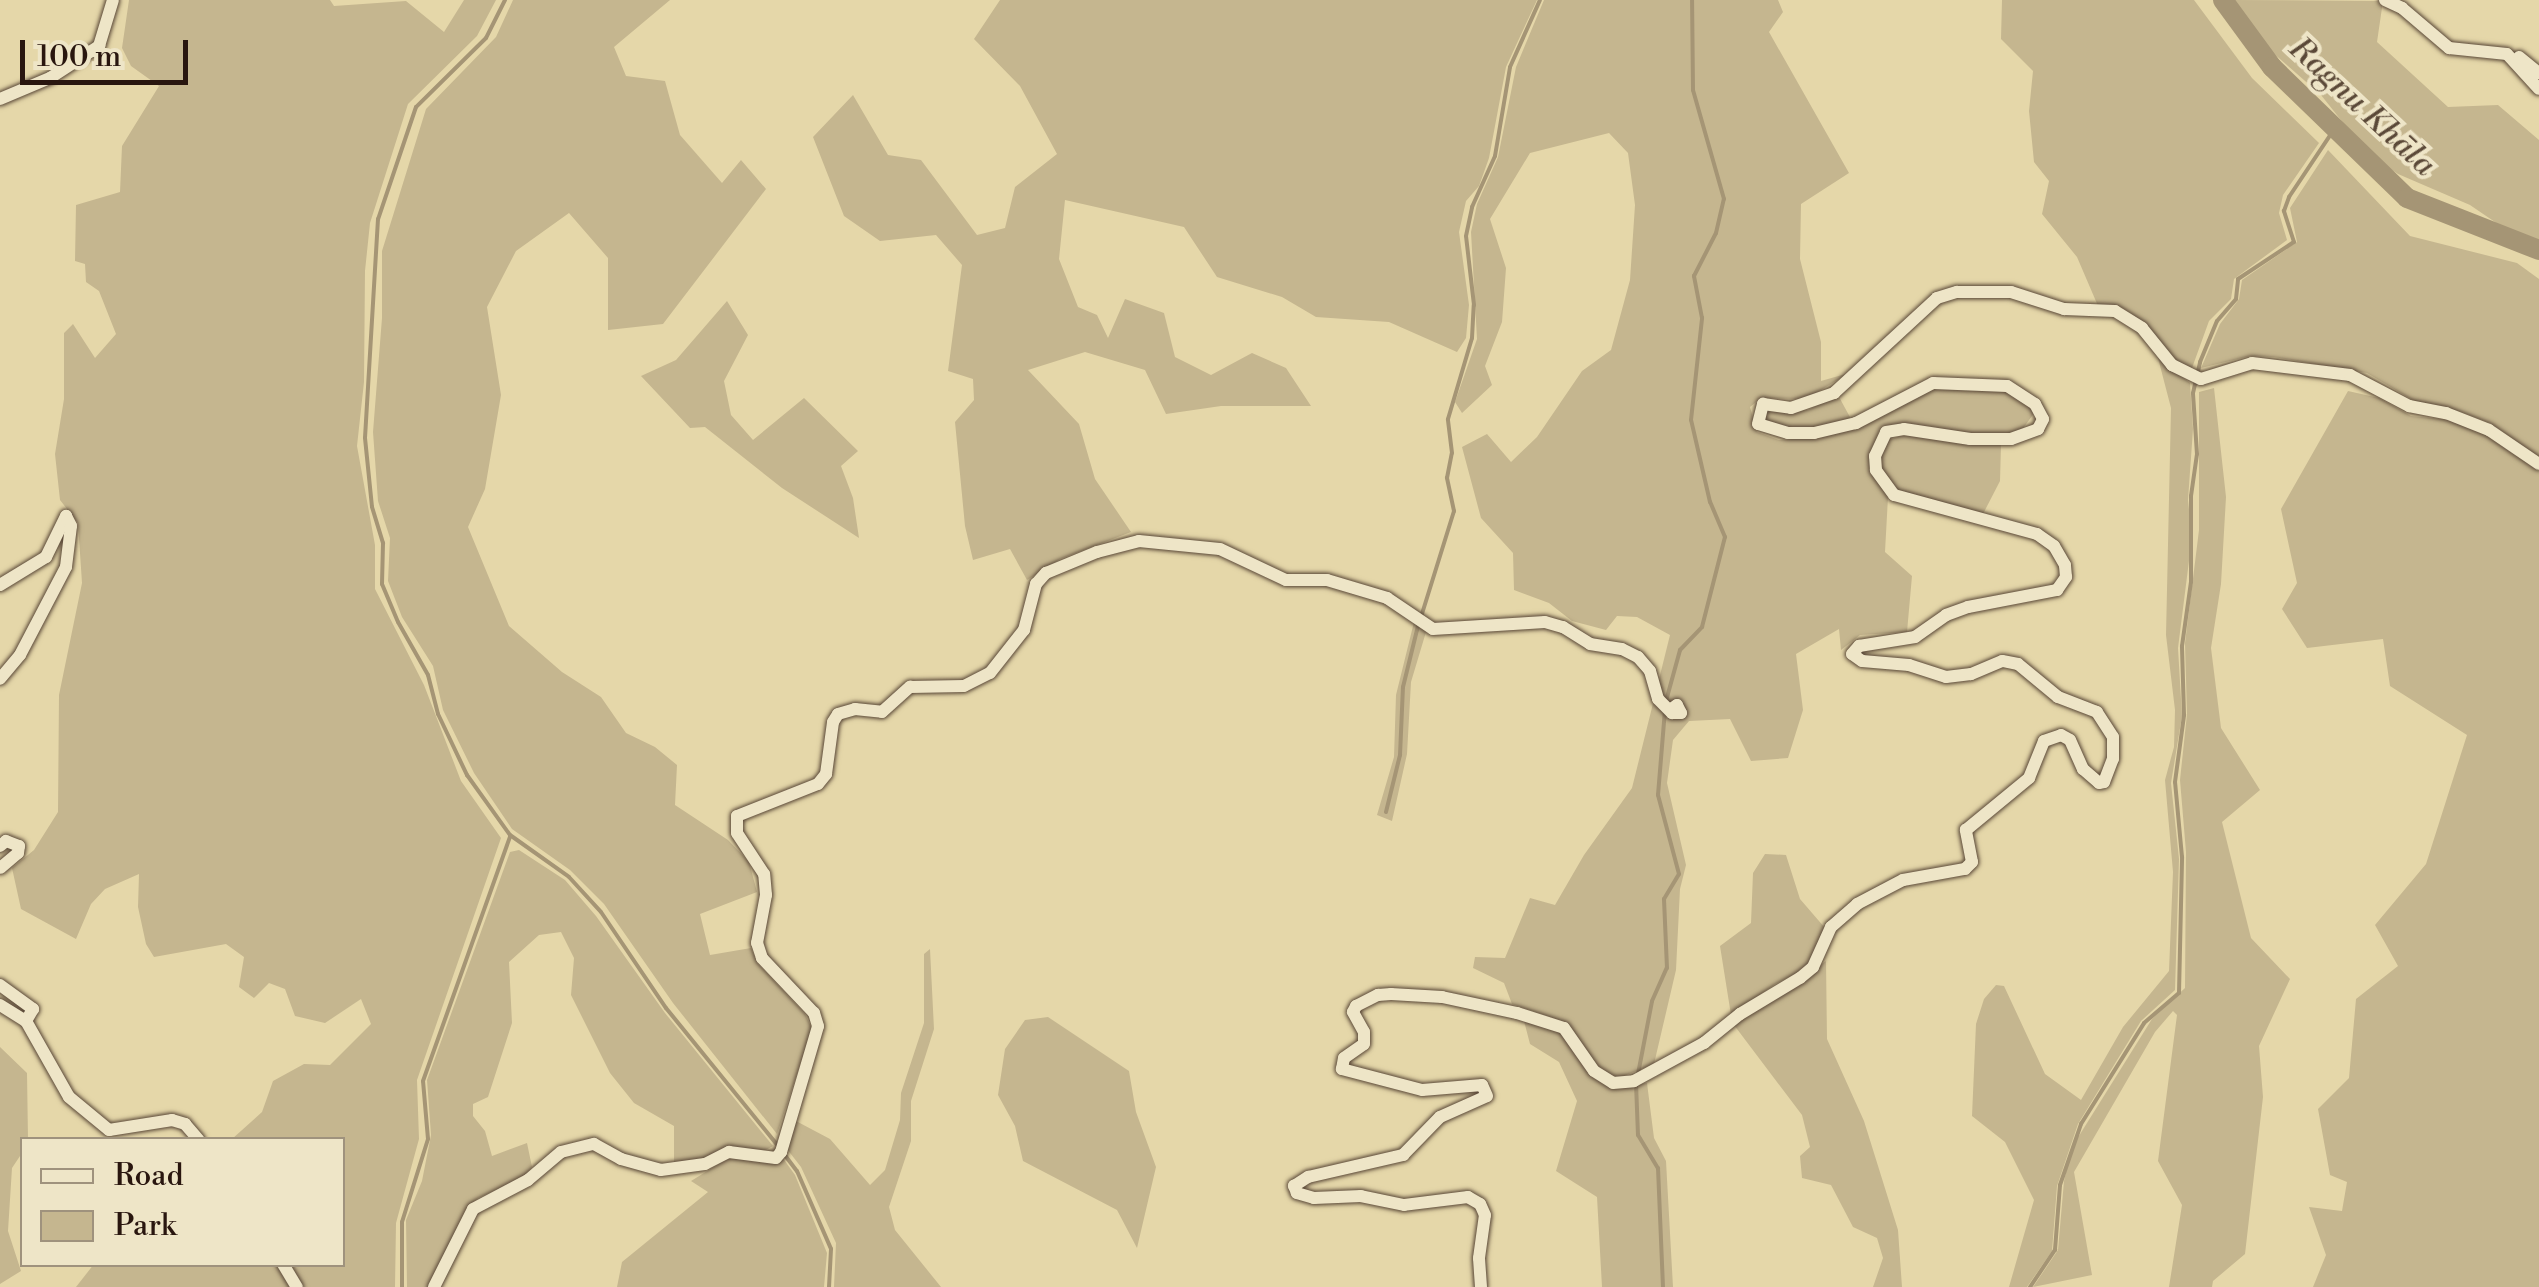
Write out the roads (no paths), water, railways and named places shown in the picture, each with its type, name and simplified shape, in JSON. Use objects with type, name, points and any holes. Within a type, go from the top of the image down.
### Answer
[{"type":"street","points":[[0,98],[50,78],[99,46],[113,0]]},
{"type":"street","points":[[2385,0],[2402,8],[2449,48],[2521,57],[2539,72]]},
{"type":"street","points":[[2507,54],[2539,89]]},
{"type":"street","points":[[1481,1287],[1479,1258],[1484,1215],[1480,1204],[1468,1197],[1404,1205],[1344,1195],[1303,1197],[1296,1192],[1294,1186],[1308,1177],[1403,1155],[1440,1118],[1487,1096],[1482,1085],[1422,1090],[1342,1069],[1344,1058],[1364,1044],[1352,1012],[1356,1006],[1378,995],[1391,994],[1442,997],[1517,1013],[1564,1028],[1594,1071],[1614,1082],[1634,1081],[1692,1051],[1740,1014],[1800,978],[1813,966],[1831,926],[1857,904],[1903,880],[1966,869],[1972,851],[1966,830],[2029,778],[2044,741],[2062,735],[2070,740],[2083,769],[2099,783],[2104,782],[2113,759],[2113,738],[2097,712],[2058,697],[2018,664],[2002,661],[1971,674],[1946,677],[1909,665],[1862,660],[1852,654],[1859,646],[1915,637],[1946,615],[1977,604],[2056,590],[2066,577],[2065,565],[2054,546],[2037,534],[1894,495],[1876,470],[1876,456],[1886,432],[1904,429],[2012,440],[2038,429],[2043,419],[2035,404],[2007,386],[1933,383],[1856,423],[1801,433],[1770,431],[1758,424],[1763,404],[1791,408],[1834,393],[1937,298],[1958,292],[2010,292],[2064,309],[2116,311],[2152,337],[2172,365],[2201,379],[2252,363],[2350,376],[2425,412],[2446,412],[2477,424],[2539,464]]},
{"type":"street","points":[[0,585],[46,557],[66,516],[71,526],[66,567],[20,655],[0,679]]},
{"type":"street","points":[[434,1287],[473,1209],[528,1180],[561,1152],[594,1144],[621,1159],[661,1170],[705,1164],[729,1152],[776,1158],[782,1152],[818,1026],[814,1013],[762,958],[757,944],[766,895],[764,874],[738,833],[737,816],[818,784],[826,774],[838,714],[855,709],[882,712],[910,687],[964,686],[990,673],[1024,630],[1036,584],[1046,574],[1097,552],[1139,541],[1220,549],[1286,580],[1327,580],[1387,598],[1433,630],[1544,622],[1563,627],[1590,644],[1622,649],[1638,657],[1650,671],[1658,699],[1671,709]]},
{"type":"street","points":[[0,846],[14,841],[18,853],[0,868]]},
{"type":"street","points":[[0,985],[33,1008],[26,1020]]},
{"type":"street","points":[[0,1005],[26,1020],[69,1097],[110,1130],[172,1120],[184,1124],[196,1137]]},
{"type":"waterway","points":[[505,0],[486,38],[416,107],[378,219],[365,438],[372,507],[383,543],[382,584],[428,675],[438,714],[467,775],[510,835],[569,877],[601,912],[666,1008],[778,1146]]},
{"type":"waterway","points":[[1421,617],[1454,511],[1447,478],[1452,453],[1448,419],[1472,338],[1474,305],[1466,236],[1472,207],[1495,156],[1510,67],[1540,0]]},
{"type":"waterway","points":[[1666,701],[1680,650],[1702,627],[1725,537],[1710,502],[1691,420],[1702,318],[1694,276],[1716,233],[1724,199],[1693,90],[1692,0]]},
{"type":"waterway","name":"Ragnu Khāla","points":[[2223,0],[2272,67],[2407,198],[2539,250]]},
{"type":"waterway","points":[[2030,1287],[2055,1250],[2060,1185],[2081,1124],[2144,1023],[2179,993],[2182,857],[2175,782],[2184,715],[2182,646],[2191,582],[2191,496],[2197,454],[2193,393],[2200,362],[2217,321],[2236,299],[2238,279],[2294,242],[2284,211],[2289,197],[2335,128]]},
{"type":"waterway","points":[[1386,812],[1400,755],[1403,687],[1418,626]]},
{"type":"waterway","points":[[1638,1074],[1652,1001],[1667,968],[1664,899],[1679,874],[1658,795],[1665,710]]},
{"type":"waterway","points":[[402,1287],[402,1222],[428,1139],[423,1081],[510,836]]},
{"type":"waterway","points":[[1636,1083],[1638,1135],[1658,1168],[1663,1287]]},
{"type":"waterway","points":[[784,1154],[797,1171],[831,1249],[829,1287]]}]
